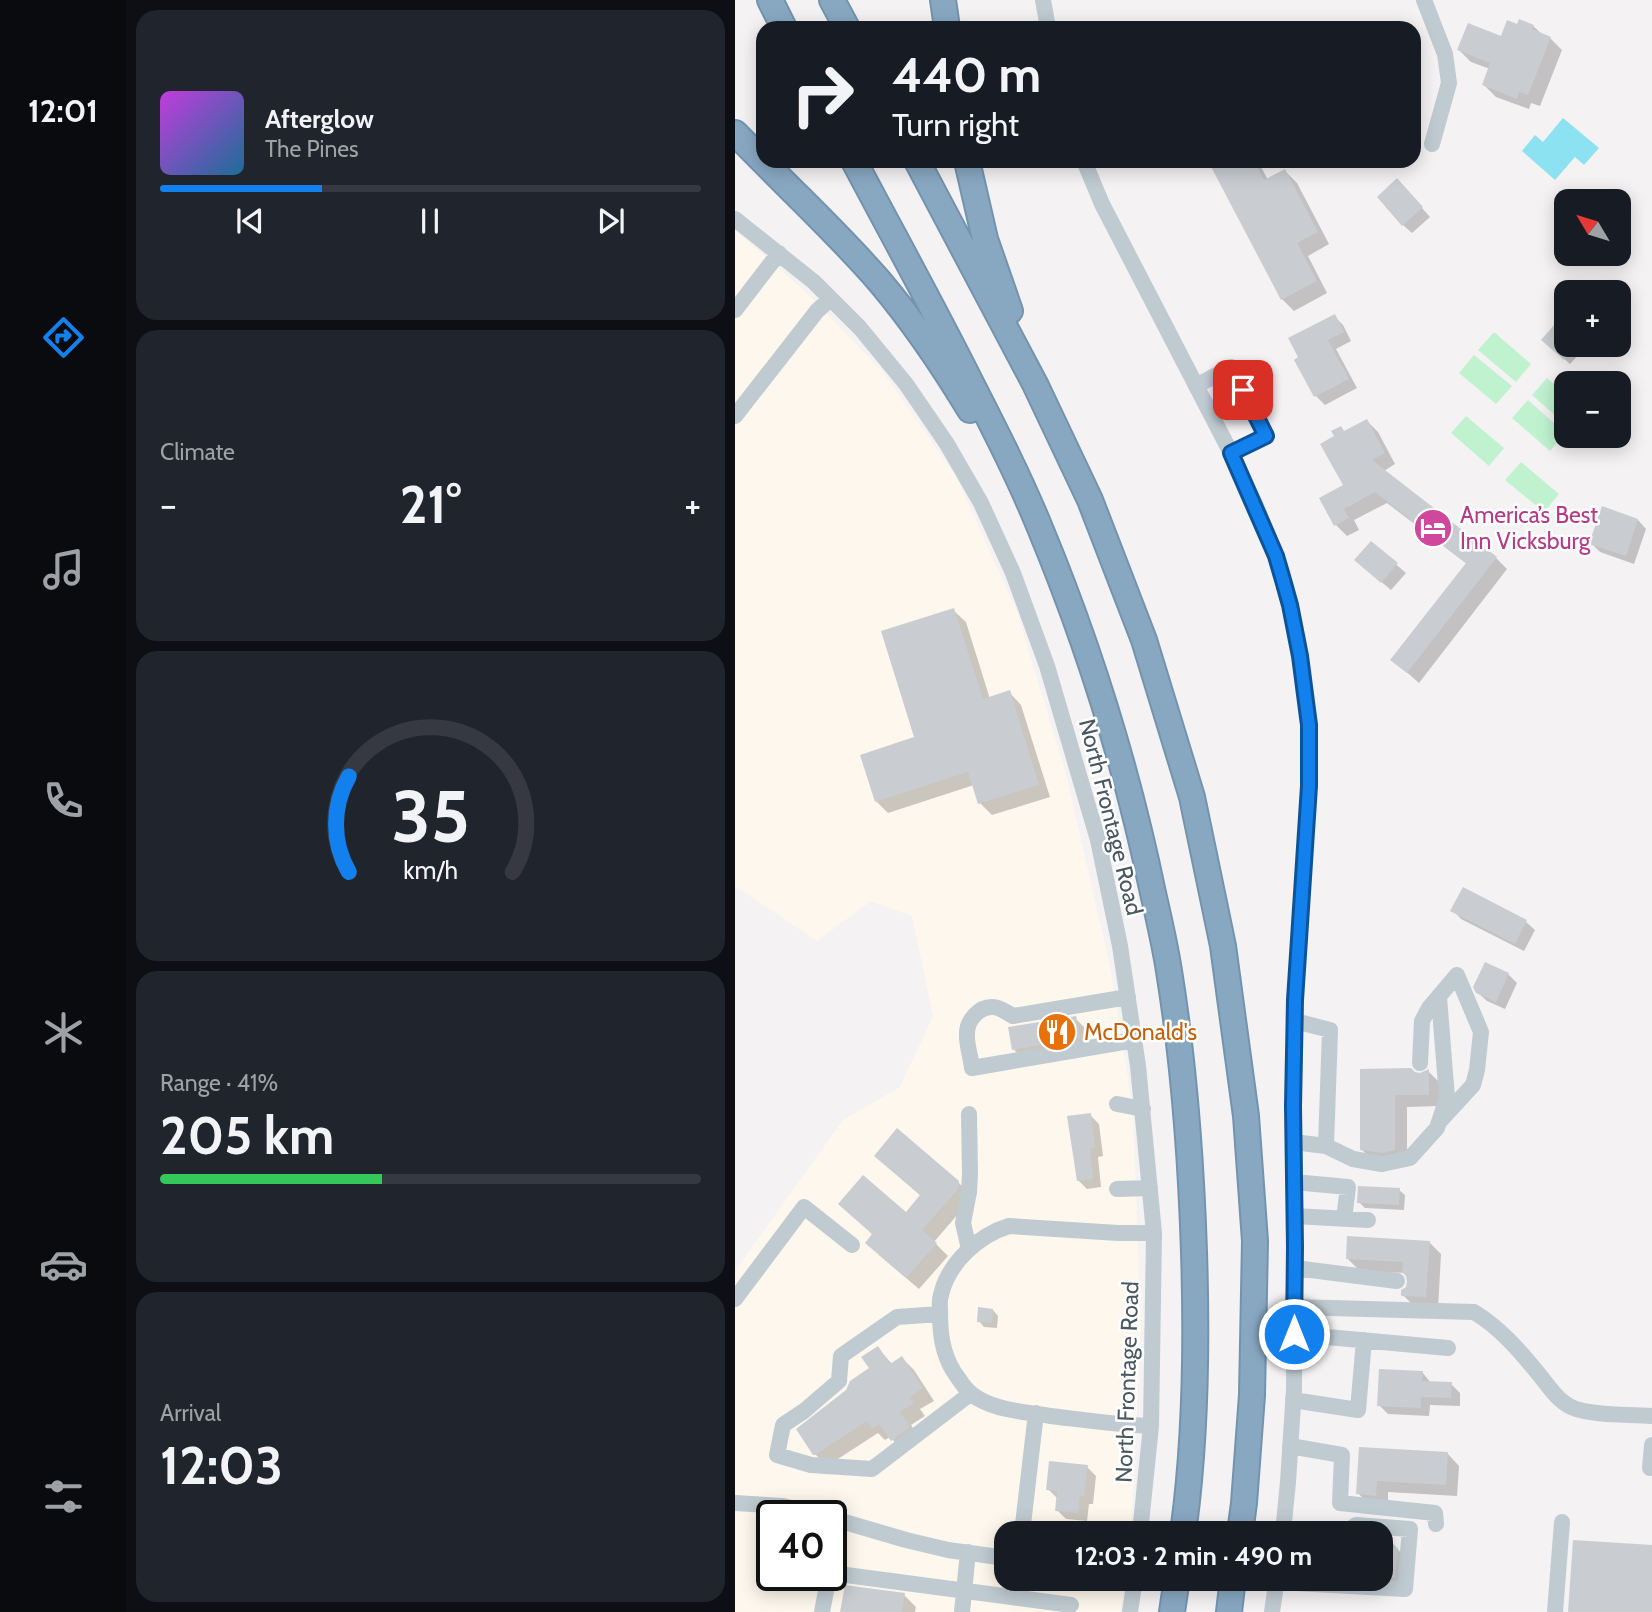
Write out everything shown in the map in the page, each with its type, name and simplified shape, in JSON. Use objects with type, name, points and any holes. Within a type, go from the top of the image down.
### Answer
[{"type":"highway","points":[[770,0],[780,21]]},
{"type":"highway","points":[[832,0],[843,21]]},
{"type":"highway","points":[[943,0],[946,21]]},
{"type":"highway","points":[[735,133],[756,154]]},
{"type":"highway","points":[[770,168],[847,245],[889,293],[967,405],[1039,524]]},
{"type":"highway","points":[[858,168],[942,325],[998,435],[1039,524],[1078,624],[1120,755],[1145,852],[1171,982],[1184,1076],[1192,1188],[1196,1312],[1194,1407],[1184,1521]]},
{"type":"highway","points":[[921,168],[1035,384],[1090,500],[1144,640],[1192,797],[1223,946],[1246,1116],[1255,1241],[1252,1395],[1242,1521]]},
{"type":"highway","points":[[969,168],[985,239],[1035,384]]},
{"type":"highway","points":[[1172,1612],[1175,1591]]},
{"type":"highway","points":[[1229,1612],[1231,1591]]},
{"type":"street","points":[[1043,0],[1047,21]]},
{"type":"street","points":[[1424,0],[1445,54],[1449,83],[1432,144]]},
{"type":"street","points":[[1087,168],[1102,204],[1231,453],[1276,556],[1300,656],[1309,725],[1309,786],[1295,1021],[1293,1400],[1284,1521]]},
{"type":"street","name":"North Frontage Road","points":[[735,219],[814,282],[860,328],[906,384],[947,444],[981,503],[1013,573],[1047,666],[1098,840],[1120,946],[1143,1109],[1154,1233],[1151,1426],[1141,1521]]},
{"type":"street","points":[[735,310],[779,253]]},
{"type":"street","points":[[735,416],[817,311],[830,299]]},
{"type":"street","points":[[1196,386],[1231,367],[1266,436],[1231,453]]},
{"type":"street","points":[[1420,1063],[1422,1021],[1429,1008],[1457,975],[1481,1032],[1477,1070],[1473,1085],[1439,1122]]},
{"type":"street","points":[[1128,997],[1013,1016],[1000,1009],[986,1007],[971,1020],[966,1032],[972,1068],[1135,1040]]},
{"type":"street","points":[[1293,1142],[1326,1146],[1353,1159],[1382,1164],[1410,1158],[1437,1128],[1447,1098],[1439,998]]},
{"type":"street","points":[[1295,1021],[1330,1030],[1326,1146]]},
{"type":"street","points":[[1117,1104],[1143,1109]]},
{"type":"street","points":[[969,1114],[970,1174],[963,1223],[969,1249]]},
{"type":"street","points":[[1294,1182],[1348,1187],[1344,1219]]},
{"type":"street","points":[[1117,1189],[1150,1188]]},
{"type":"street","points":[[735,1299],[804,1207],[852,1245]]},
{"type":"street","points":[[1294,1216],[1368,1220]]},
{"type":"street","points":[[1151,1426],[1119,1425],[992,1406],[970,1394],[947,1361],[940,1335],[940,1295],[949,1275],[969,1249],[995,1230],[1009,1226],[1154,1233]]},
{"type":"street","points":[[1295,1268],[1397,1280]]},
{"type":"street","points":[[1295,1307],[1474,1312],[1490,1322],[1559,1399],[1574,1408],[1590,1412],[1652,1416]]},
{"type":"street","points":[[940,1314],[897,1317],[841,1356],[839,1381],[783,1425],[777,1455],[811,1465],[872,1469],[970,1394]]},
{"type":"street","points":[[1294,1334],[1448,1348]]},
{"type":"street","points":[[1293,1400],[1358,1410],[1364,1340]]},
{"type":"street","points":[[1023,1521],[1036,1413]]},
{"type":"street","points":[[1650,1468],[1652,1445]]},
{"type":"street","points":[[1290,1447],[1342,1455],[1340,1503],[1435,1513],[1437,1524]]},
{"type":"street","points":[[735,1503],[756,1504]]},
{"type":"street","points":[[1555,1612],[1562,1522]]},
{"type":"street","points":[[847,1523],[948,1550],[994,1556]]},
{"type":"street","points":[[1393,1528],[1410,1529],[1405,1589],[1393,1588]]},
{"type":"street","points":[[962,1612],[968,1552]]},
{"type":"street","points":[[847,1576],[1071,1605]]},
{"type":"street","points":[[822,1612],[826,1591]]},
{"type":"street","points":[[1130,1612],[1133,1591]]},
{"type":"street","points":[[1272,1612],[1275,1591]]},
{"type":"shaded area","points":[[735,230],[807,293],[881,370],[956,476],[1017,612],[1066,774],[1110,966],[1133,1111],[1141,1328],[1132,1521],[994,1521],[994,1591],[1124,1591],[1120,1612],[735,1612],[735,1271],[843,1120],[900,1087],[933,1016],[912,916],[871,901],[817,941],[735,886]]},
{"type":"green space","points":[[1494,332],[1531,364],[1516,382],[1478,350]]},
{"type":"green space","points":[[1474,355],[1512,386],[1496,404],[1459,373]]},
{"type":"green space","points":[[1547,378],[1554,384],[1554,414],[1532,395]]},
{"type":"green space","points":[[1528,400],[1554,423],[1554,446],[1550,451],[1512,418]]},
{"type":"green space","points":[[1466,416],[1504,448],[1489,466],[1451,433]]},
{"type":"green space","points":[[1521,462],[1559,494],[1544,512],[1505,480]]},
{"type":"water","points":[[1563,118],[1599,148],[1584,165],[1575,157],[1555,180],[1522,151],[1535,135],[1543,142]]},
{"type":"building","points":[[1519,19],[1534,25],[1532,29],[1551,37],[1528,95],[1519,92],[1517,99],[1482,85],[1490,63],[1457,50],[1468,23],[1501,36],[1507,20],[1517,24]]},
{"type":"building","points":[[1212,168],[1258,168],[1264,180],[1285,169],[1318,232],[1297,243],[1317,281],[1281,300]]},
{"type":"building","points":[[1397,178],[1423,207],[1402,226],[1377,197]]},
{"type":"building","points":[[1335,314],[1344,332],[1328,340],[1349,379],[1314,397],[1294,360],[1298,357],[1288,338]]},
{"type":"building","points":[[1554,325],[1554,351],[1541,340]]},
{"type":"building","points":[[1367,419],[1385,453],[1372,460],[1497,557],[1407,673],[1390,660],[1466,563],[1375,492],[1344,509],[1349,518],[1334,526],[1319,498],[1343,485],[1320,444],[1334,436],[1331,431],[1341,426],[1344,431]]},
{"type":"building","points":[[1602,506],[1638,519],[1626,556],[1589,544]]},
{"type":"building","points":[[1371,541],[1398,563],[1381,583],[1354,560]]},
{"type":"building","points":[[954,608],[983,699],[1010,690],[1039,785],[978,804],[968,772],[875,802],[860,755],[914,737],[881,631]]},
{"type":"building","points":[[1463,887],[1527,920],[1515,944],[1450,911]]},
{"type":"building","points":[[1485,962],[1509,973],[1496,1002],[1476,993],[1473,987]]},
{"type":"building","points":[[1076,1016],[1080,1038],[1012,1050],[1008,1027]]},
{"type":"building","points":[[1411,1068],[1420,1073],[1429,1069],[1429,1095],[1395,1095],[1395,1150],[1382,1153],[1360,1150],[1360,1069]]},
{"type":"building","points":[[1091,1113],[1095,1148],[1090,1148],[1093,1179],[1077,1181],[1067,1116]]},
{"type":"building","points":[[897,1128],[959,1181],[959,1188],[922,1230],[937,1243],[906,1278],[865,1243],[872,1234],[838,1204],[863,1175],[906,1212],[920,1195],[874,1156]]},
{"type":"building","points":[[1358,1186],[1400,1188],[1399,1205],[1357,1203]]},
{"type":"building","points":[[1347,1236],[1430,1241],[1426,1297],[1401,1296],[1401,1290],[1406,1287],[1407,1282],[1402,1272],[1403,1262],[1346,1259]]},
{"type":"building","points":[[978,1307],[993,1309],[992,1323],[977,1322]]},
{"type":"building","points":[[878,1346],[890,1364],[902,1356],[923,1388],[910,1397],[914,1403],[900,1412],[910,1427],[891,1441],[879,1424],[872,1429],[867,1421],[813,1455],[796,1429],[846,1390],[850,1381],[869,1368],[861,1357]]},
{"type":"building","points":[[1379,1369],[1423,1371],[1422,1381],[1452,1382],[1451,1398],[1421,1397],[1421,1408],[1377,1406]]},
{"type":"building","points":[[1359,1447],[1448,1452],[1446,1485],[1377,1481],[1376,1496],[1356,1494]]},
{"type":"building","points":[[1049,1461],[1088,1465],[1084,1496],[1080,1496],[1078,1513],[1055,1511],[1057,1491],[1046,1490]]},
{"type":"building","points":[[1573,1540],[1652,1545],[1652,1612],[1568,1612]]},
{"type":"building","points":[[1393,1547],[1398,1548],[1393,1578]]},
{"type":"building","points":[[847,1585],[905,1593],[902,1612],[840,1612]]},
{"type":"place","name":"America’s Best Inn Vicksburg","points":[[1433,528]]},
{"type":"place","name":"McDonald's","points":[[1057,1032]]},
{"type":"route","points":[[1243,390],[1266,436],[1231,453],[1256,506],[1283,580],[1300,656],[1309,725],[1309,786],[1295,1000],[1294,1334]]}]
